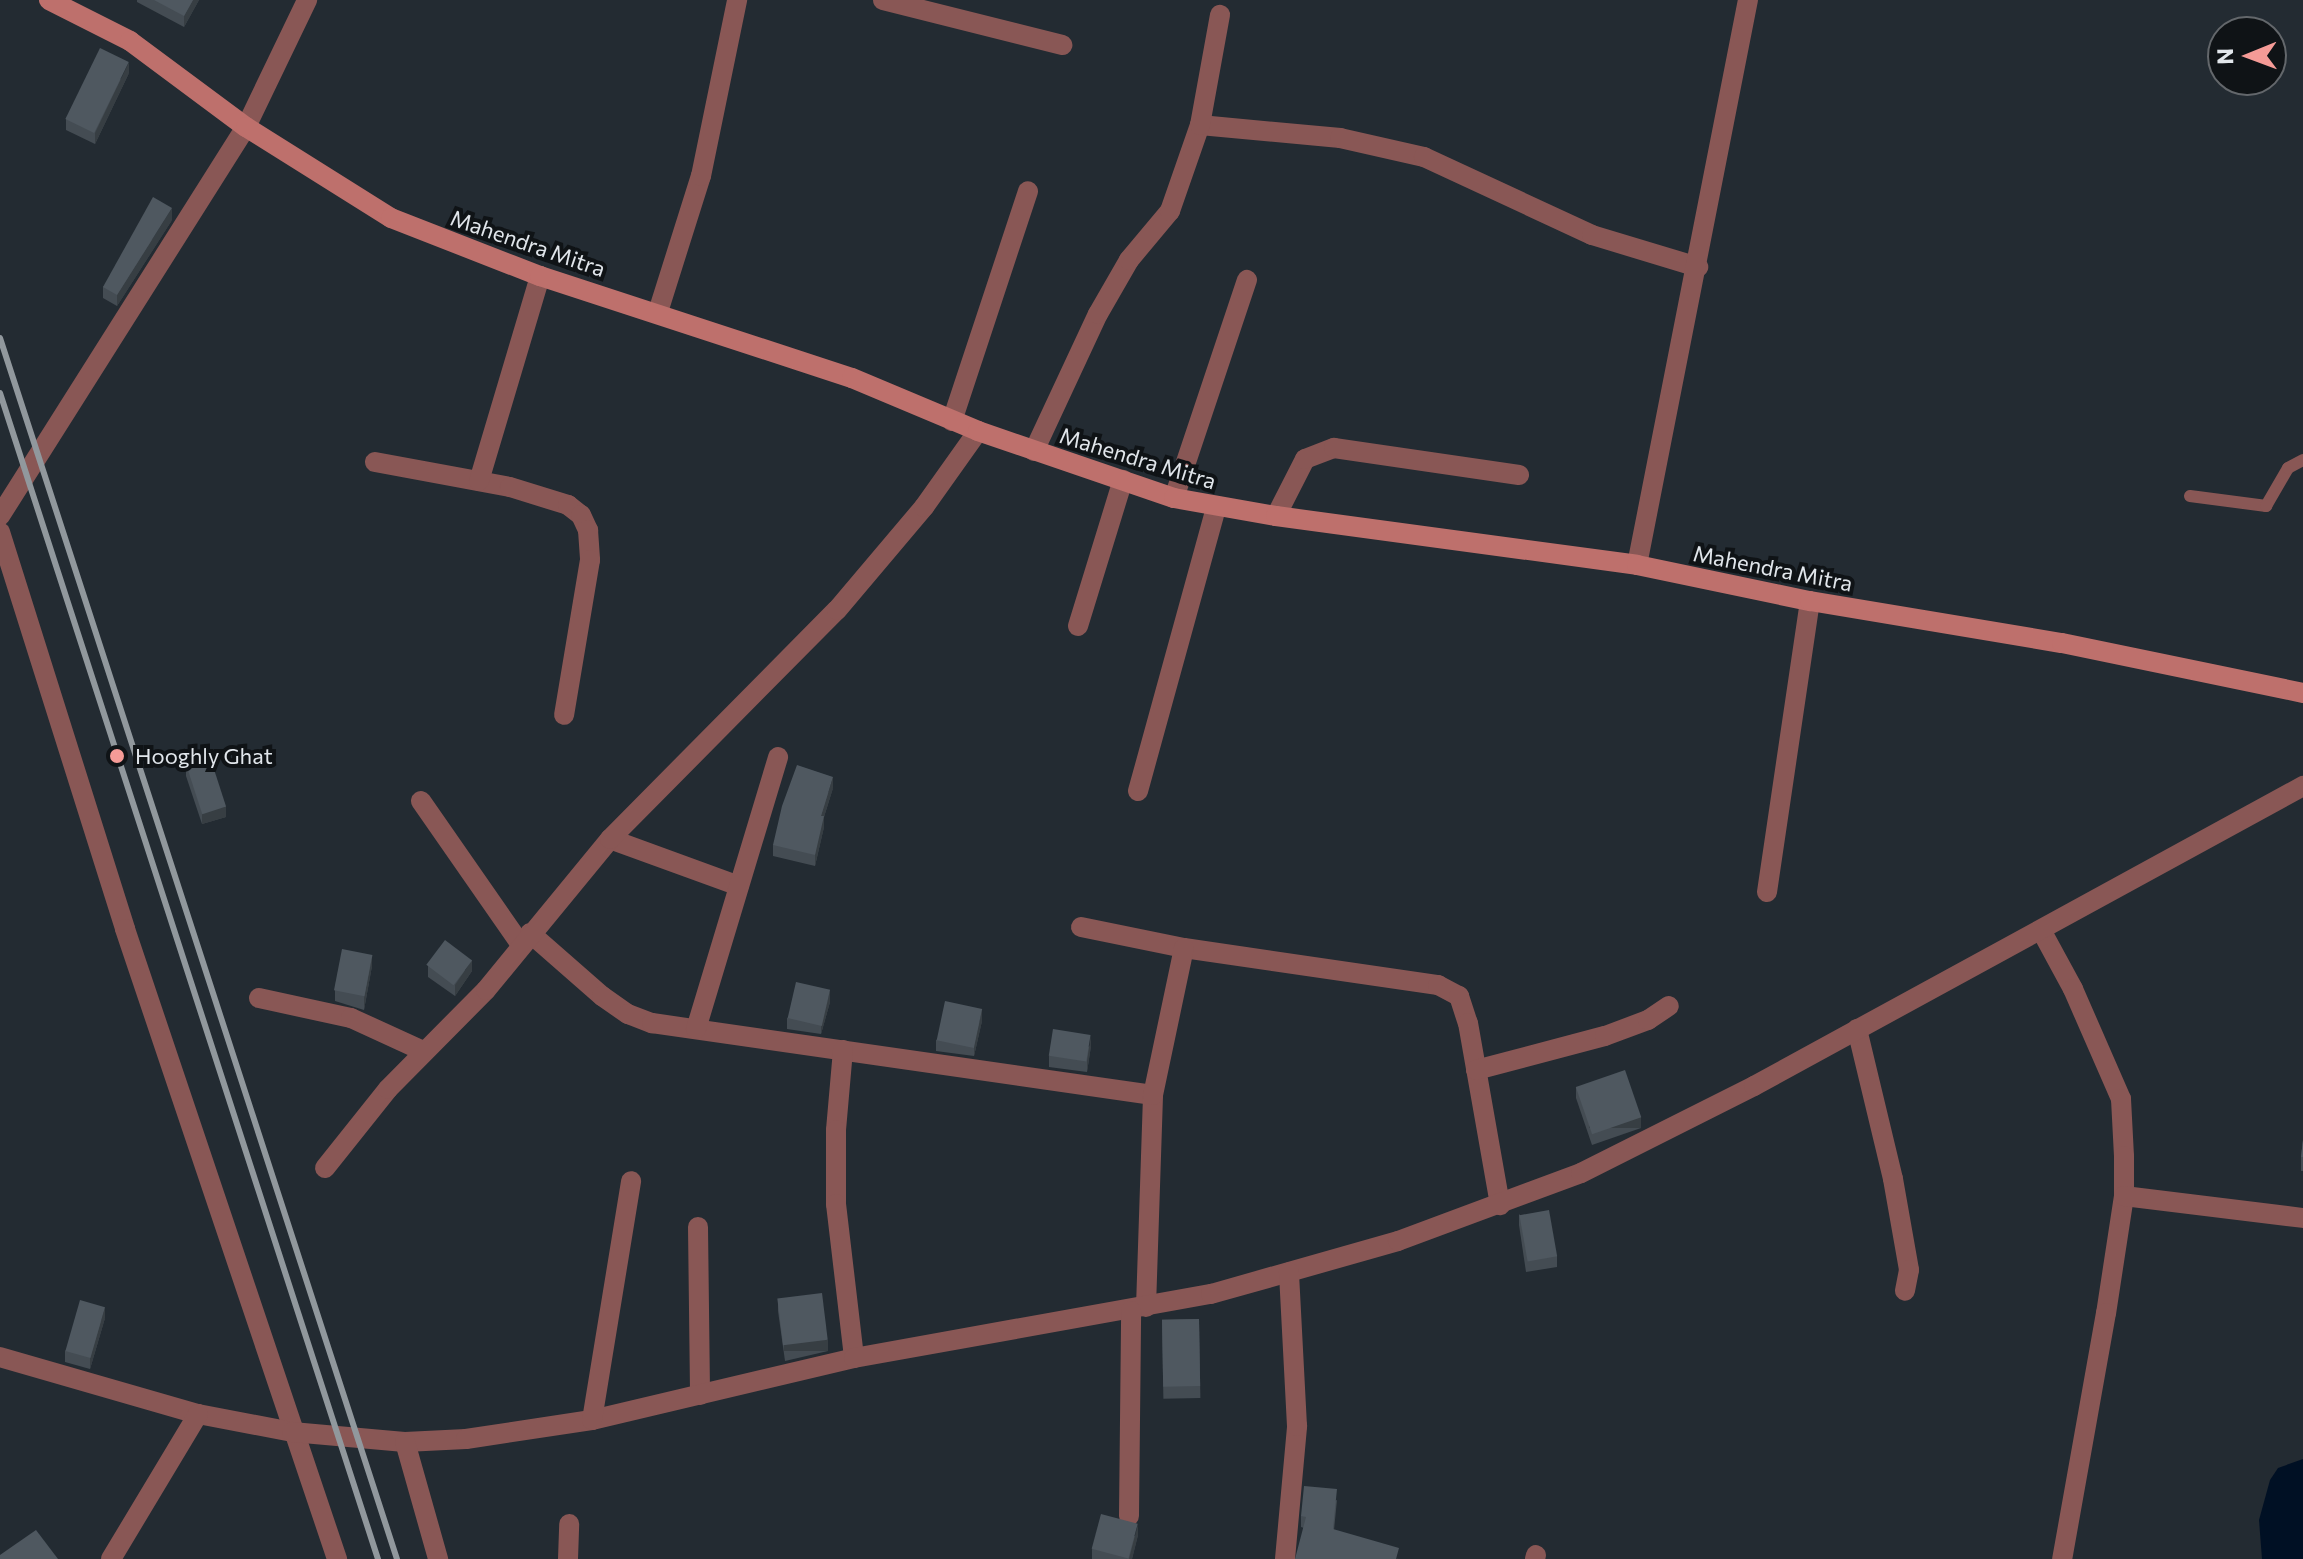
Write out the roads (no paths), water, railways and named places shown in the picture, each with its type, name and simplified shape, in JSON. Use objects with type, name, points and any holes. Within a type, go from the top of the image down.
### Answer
[{"type":"main road","name":"Mahendra Mitra","points":[[49,0],[130,41],[246,127],[391,218],[540,276],[658,312],[852,378],[978,431],[1174,498],[1276,516],[1637,565],[1810,601],[2062,643],[2303,693]]},
{"type":"street","points":[[0,516],[246,127],[307,0]]},
{"type":"street","points":[[658,312],[701,176],[737,0]]},
{"type":"street","points":[[883,0],[1062,45]]},
{"type":"street","points":[[1637,565],[1698,267],[1748,0]]},
{"type":"street","points":[[1034,451],[1106,300],[1129,260],[1170,211],[1200,125],[1220,15]]},
{"type":"street","points":[[1200,125],[1340,138],[1424,157],[1592,235],[1698,267]]},
{"type":"street","points":[[952,421],[1028,191]]},
{"type":"street","points":[[479,481],[540,276]]},
{"type":"street","points":[[1174,498],[1247,280]]},
{"type":"street","points":[[325,1168],[388,1089],[486,990],[610,839],[837,610],[924,507],[978,431]]},
{"type":"street","points":[[1276,516],[1305,459],[1334,448],[1519,475]]},
{"type":"street","points":[[375,462],[479,481],[568,505],[581,515],[588,530],[590,560],[564,715]]},
{"type":"street","points":[[1078,626],[1123,480]]},
{"type":"street","points":[[1138,791],[1216,507]]},
{"type":"street","points":[[0,532],[125,929],[337,1559]]},
{"type":"street","points":[[1767,892],[1810,601]]},
{"type":"street","points":[[696,1029],[778,757]]},
{"type":"street","points":[[0,1357],[198,1414],[292,1432],[405,1442],[466,1439],[592,1420],[854,1358],[1138,1309],[1289,1272],[1398,1241],[1581,1173],[1754,1086],[2303,786]]},
{"type":"street","points":[[421,801],[526,939],[628,1014],[652,1023],[1153,1095]]},
{"type":"street","points":[[610,839],[739,886]]},
{"type":"street","points":[[1081,927],[1184,948],[1438,985],[1459,996],[1476,1070],[1500,1205]]},
{"type":"street","points":[[2041,930],[2073,989],[2121,1099],[2124,1196],[2062,1559]]},
{"type":"street","points":[[1129,1516],[1138,1309],[1153,1095],[1184,948]]},
{"type":"street","points":[[259,998],[351,1018],[423,1051]]},
{"type":"street","points":[[1476,1070],[1605,1036],[1648,1020],[1669,1006]]},
{"type":"street","points":[[1857,1029],[1893,1179],[1909,1270],[1905,1291]]},
{"type":"street","points":[[843,1050],[836,1130],[836,1204],[854,1358]]},
{"type":"street","points":[[592,1420],[631,1181]]},
{"type":"street","points":[[2124,1196],[2303,1218]]},
{"type":"street","points":[[698,1227],[700,1395]]},
{"type":"street","points":[[1285,1559],[1297,1426],[1289,1272]]},
{"type":"street","points":[[111,1559],[198,1414]]},
{"type":"street","points":[[405,1442],[438,1559]]},
{"type":"street","points":[[568,1559],[569,1524]]},
{"type":"lane","points":[[2190,496],[2266,506],[2288,468],[2303,460]]},
{"type":"water","points":[[2303,1459],[2303,1559],[2262,1559],[2259,1520],[2270,1480],[2278,1468]]},
{"type":"railway","points":[[0,338],[397,1559]]},
{"type":"railway","points":[[0,393],[378,1559]]},
{"type":"place","name":"Hooghly Ghat","points":[[117,756]]}]
